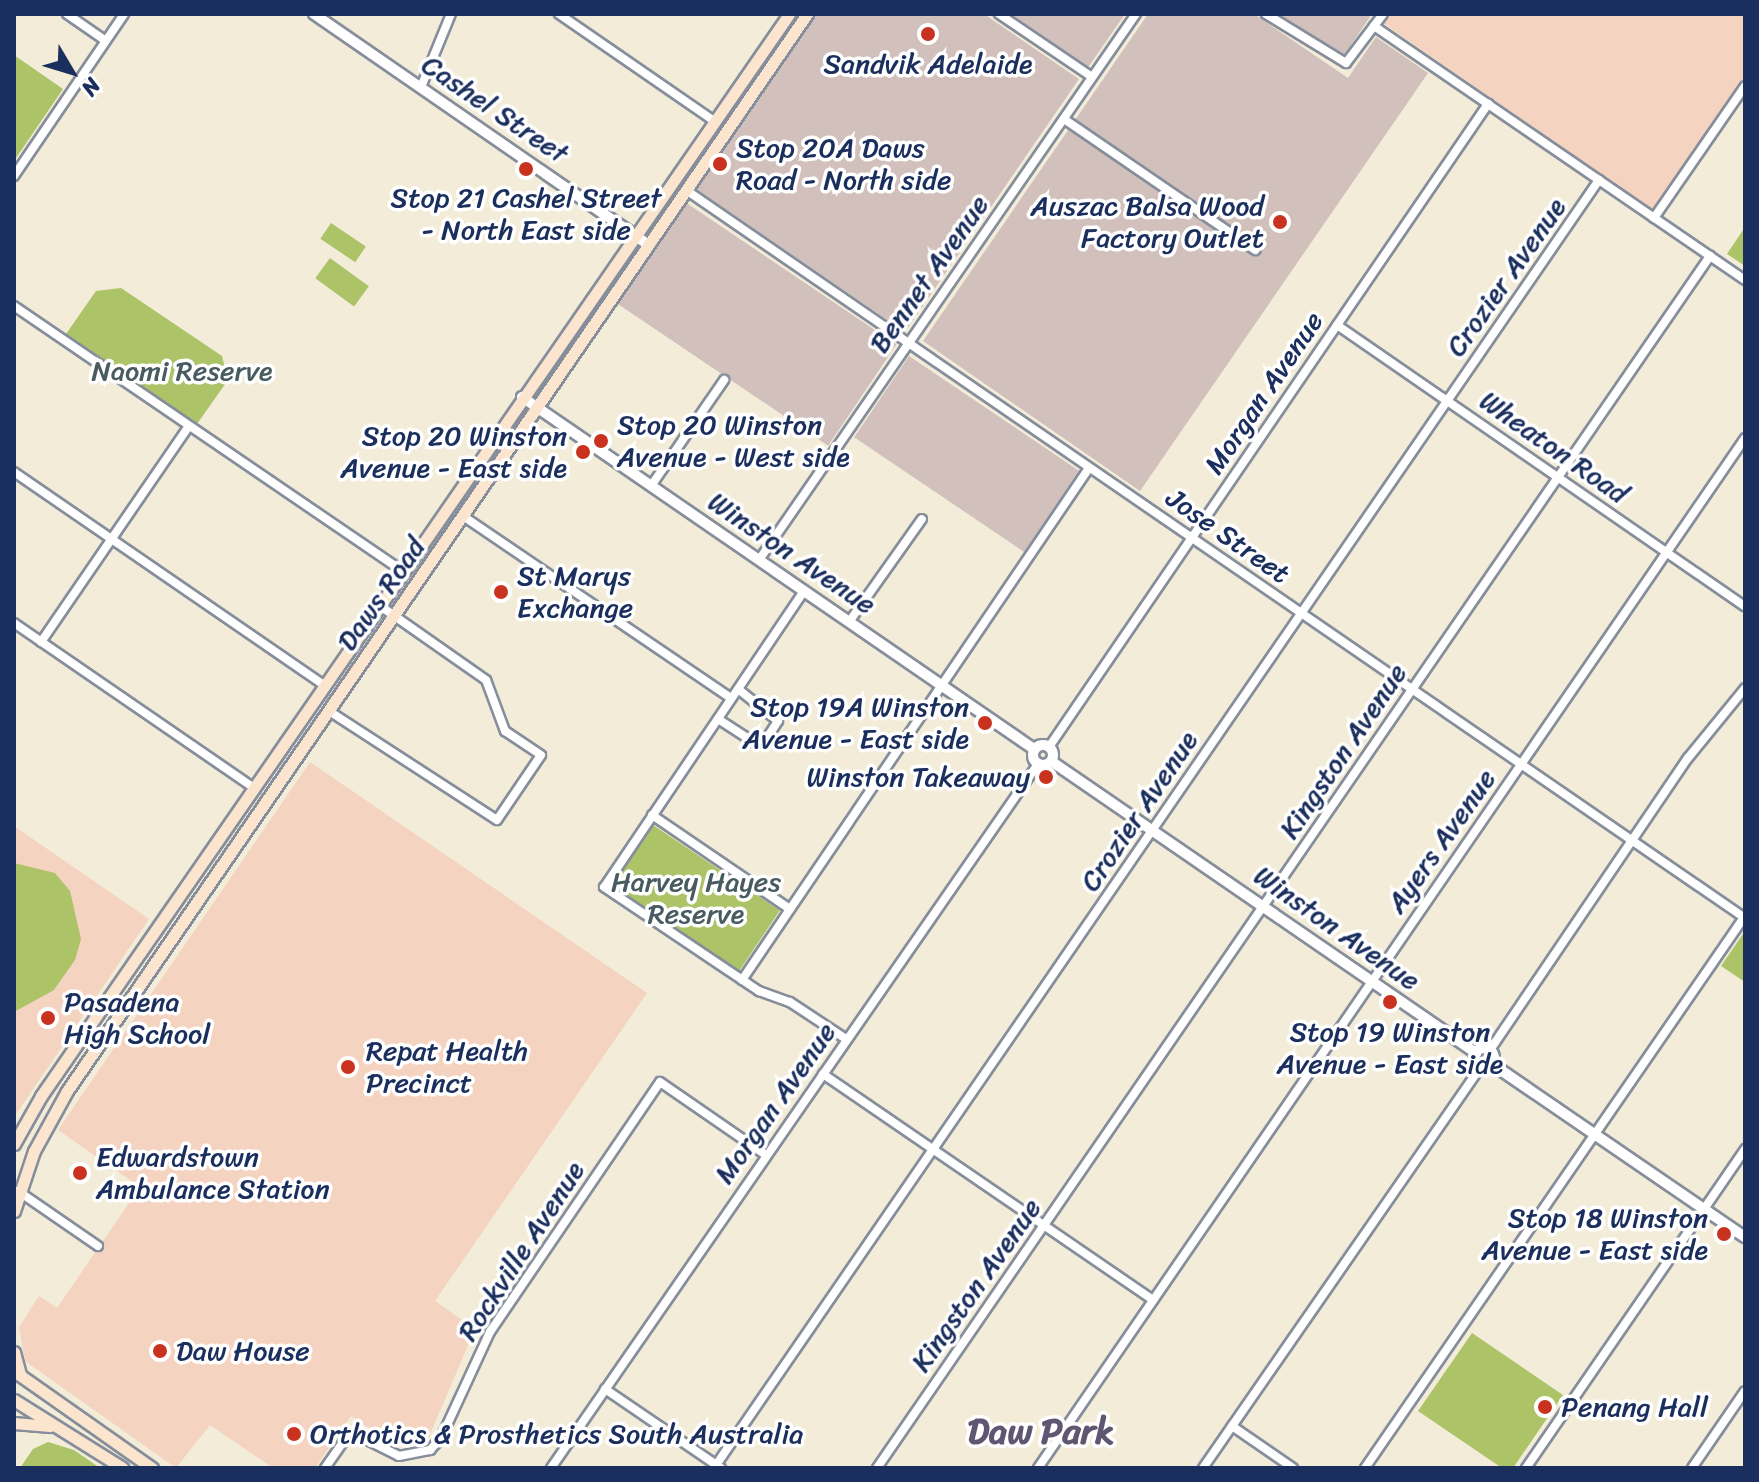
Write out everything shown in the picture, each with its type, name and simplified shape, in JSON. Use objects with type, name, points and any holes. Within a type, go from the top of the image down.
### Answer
[{"type":"main road","name":"Daws Road","points":[[14,1144],[68,1058],[253,787],[789,14]]},
{"type":"main road","name":"Daws Road","points":[[16,1186],[61,1101],[806,14]]},
{"type":"main road","points":[[256,817],[253,787],[286,773]]},
{"type":"main road","points":[[157,929],[178,931]]},
{"type":"main road","points":[[157,929],[167,946]]},
{"type":"main road","points":[[68,1058],[110,1009],[122,1012],[120,985]]},
{"type":"main road","points":[[14,1211],[16,1186]]},
{"type":"main road","points":[[14,1352],[17,1373],[152,1468]]},
{"type":"main road","points":[[14,1400],[123,1468]]},
{"type":"main road","points":[[14,1423],[44,1424],[65,1433]]},
{"type":"street","points":[[67,14],[106,41]]},
{"type":"street","points":[[14,176],[124,14]]},
{"type":"street","name":"Cashel Street","points":[[314,14],[648,244]]},
{"type":"street","points":[[421,87],[451,14]]},
{"type":"street","points":[[559,14],[714,121]]},
{"type":"street","points":[[999,14],[1092,77]]},
{"type":"street","name":"Bennet Avenue","points":[[759,560],[1136,14]]},
{"type":"street","points":[[1266,14],[1346,63],[1383,14]]},
{"type":"street","points":[[1374,26],[1745,280]]},
{"type":"street","points":[[1654,218],[1745,86]]},
{"type":"street","name":"Morgan Avenue","points":[[1049,747],[1488,104]]},
{"type":"street","points":[[1064,119],[1255,250]]},
{"type":"street","name":"Crozier Avenue","points":[[717,1467],[1599,180]]},
{"type":"street","name":"Jose Street","points":[[686,190],[1745,917]]},
{"type":"street","name":"Kingston Avenue","points":[[877,1468],[1710,256]]},
{"type":"street","points":[[14,306],[402,571]]},
{"type":"street","name":"Wheaton Road","points":[[1337,325],[1745,606]]},
{"type":"street","points":[[651,486],[724,380]]},
{"type":"street","name":"Winston Avenue","points":[[522,397],[1034,749]]},
{"type":"street","points":[[41,642],[188,427]]},
{"type":"street","name":"Ayers Avenue","points":[[1038,1468],[1745,438]]},
{"type":"street","points":[[742,980],[1089,468]]},
{"type":"street","points":[[14,472],[324,685]]},
{"type":"street","points":[[463,516],[731,698]]},
{"type":"street","points":[[849,622],[922,519]]},
{"type":"street","points":[[804,591],[604,887],[742,980],[790,1002],[846,1039]]},
{"type":"street","points":[[329,711],[497,820],[541,755],[505,731],[486,680],[379,605]]},
{"type":"street","points":[[14,623],[253,787]]},
{"type":"street","points":[[1745,688],[1632,840],[1490,1050],[1492,1064],[1745,1237]]},
{"type":"street","points":[[718,719],[755,743],[765,741],[778,721],[738,689]]},
{"type":"street","points":[[1049,747],[1051,761],[1038,764],[1034,749],[1049,747]]},
{"type":"street","name":"Winston Avenue","points":[[1051,761],[1476,1053]]},
{"type":"street","name":"Morgan Avenue","points":[[551,1468],[1038,764]]},
{"type":"street","points":[[652,815],[790,909]]},
{"type":"street","points":[[1365,1468],[1745,917]]},
{"type":"street","points":[[1481,1067],[1476,1053],[1490,1050]]},
{"type":"street","points":[[1203,1468],[1481,1067],[1492,1064]]},
{"type":"street","points":[[823,1074],[1153,1300]]},
{"type":"street","name":"Rockville Avenue","points":[[325,1468],[345,1439],[355,1434],[399,1456],[430,1450],[441,1438],[490,1332],[660,1082],[766,1155]]},
{"type":"street","points":[[1526,1468],[1745,1149]]},
{"type":"street","points":[[16,1186],[98,1246]]},
{"type":"street","points":[[605,1389],[717,1467]]},
{"type":"street","points":[[1692,1468],[1745,1391]]},
{"type":"street","points":[[1232,1426],[1293,1468]]},
{"type":"shaded area","points":[[816,14],[984,14],[1079,79],[905,332],[696,189]]},
{"type":"shaded area","points":[[1006,14],[1125,14],[1087,69]]},
{"type":"shaded area","points":[[1148,14],[1254,14],[1348,78],[1376,37],[1428,73],[1140,491],[923,341]]},
{"type":"shaded area","points":[[1279,14],[1372,14],[1342,58]]},
{"type":"shaded area","points":[[1390,14],[1745,14],[1745,77],[1653,210],[1383,23]]},
{"type":"shaded area","points":[[685,202],[896,345],[828,446],[617,303]]},
{"type":"shaded area","points":[[909,356],[1079,471],[1024,552],[854,437]]},
{"type":"shaded area","name":"Repat Health Precinct","points":[[310,762],[647,993],[435,1301],[475,1329],[428,1439],[395,1445],[351,1416],[315,1468],[273,1468],[210,1425],[176,1468],[25,1361],[19,1327],[39,1296],[57,1308],[140,1187],[58,1130]]},
{"type":"shaded area","name":"Pasadena High School","points":[[14,826],[149,919],[14,1117]]},
{"type":"green space","points":[[14,55],[63,89],[14,161]]},
{"type":"green space","points":[[331,223],[366,246],[355,262],[320,239]]},
{"type":"green space","points":[[1745,227],[1745,266],[1727,254]]},
{"type":"green space","points":[[330,258],[369,286],[354,306],[315,278]]},
{"type":"green space","name":"Naomi Reserve","points":[[121,288],[222,356],[228,380],[197,424],[66,334],[96,291]]},
{"type":"green space","name":"Harvey Hayes Reserve","points":[[653,825],[780,911],[738,972],[612,886]]},
{"type":"green space","points":[[14,863],[55,873],[70,891],[81,939],[75,960],[54,990],[14,1012]]},
{"type":"green space","points":[[1745,931],[1745,982],[1721,966]]},
{"type":"green space","points":[[1472,1333],[1563,1395],[1513,1468],[1502,1468],[1418,1411]]},
{"type":"green space","points":[[48,1442],[74,1450],[100,1468],[20,1468],[33,1449]]},
{"type":"place","name":"Sandvik Adelaide","points":[[928,34]]},
{"type":"place","name":"Stop 20A Daws Road - North side","points":[[720,164]]},
{"type":"place","name":"Stop 21 Cashel Street - North East side","points":[[526,169]]},
{"type":"place","name":"Auszac Balsa Wood Factory Outlet","points":[[1280,222]]},
{"type":"place","name":"Stop 20 Winston Avenue - West side","points":[[601,441]]},
{"type":"place","name":"Stop 20 Winston Avenue - East side","points":[[583,452]]},
{"type":"place","name":"St Marys Exchange","points":[[501,592]]},
{"type":"place","name":"Stop 19A Winston Avenue - East side","points":[[985,723]]},
{"type":"place","name":"Winston Takeaway","points":[[1046,777]]},
{"type":"place","name":"Stop 19 Winston Avenue - East side","points":[[1390,1002]]},
{"type":"place","name":"Pasadena High School","points":[[48,1018]]},
{"type":"place","name":"Repat Health Precinct","points":[[348,1067]]},
{"type":"place","name":"Edwardstown Ambulance Station","points":[[80,1173]]},
{"type":"place","name":"Stop 18 Winston Avenue - East side","points":[[1724,1234]]},
{"type":"place","name":"Daw House","points":[[160,1351]]},
{"type":"place","name":"Penang Hall","points":[[1545,1407]]},
{"type":"place","name":"Orthotics & Prosthetics South Australia","points":[[294,1434]]},
{"type":"district","name":"Daw Park","points":[[1041,1432]]}]
